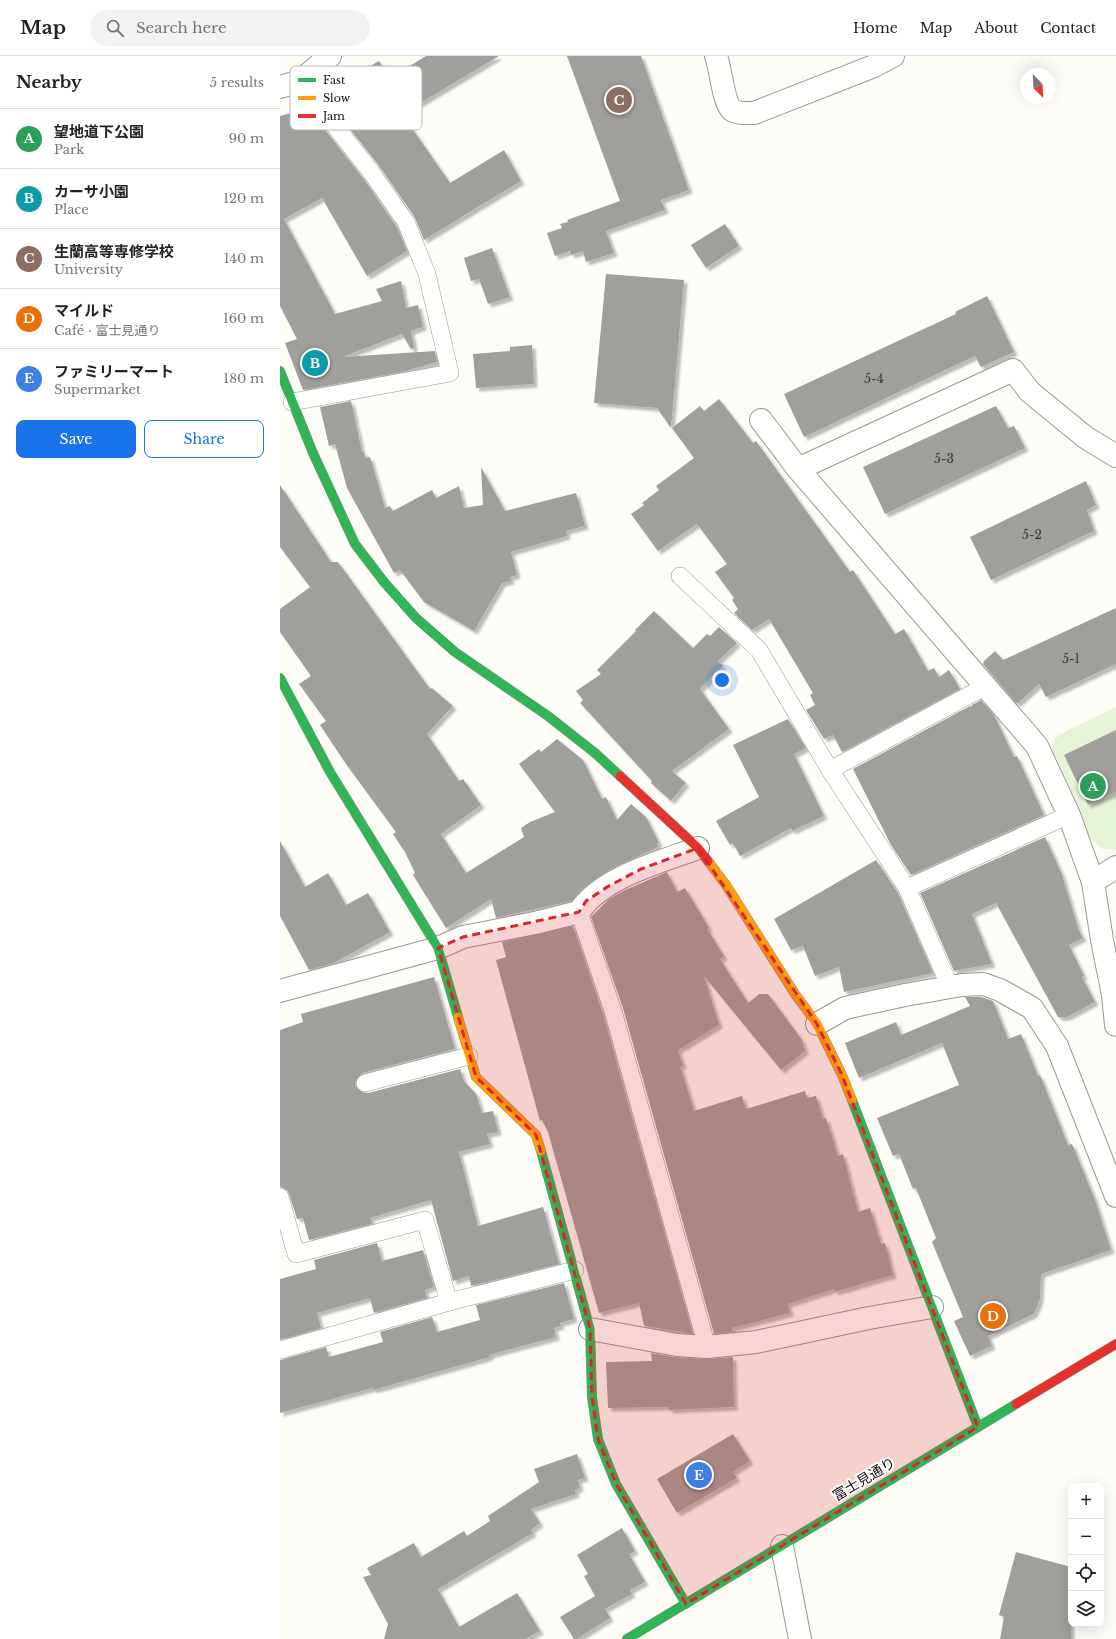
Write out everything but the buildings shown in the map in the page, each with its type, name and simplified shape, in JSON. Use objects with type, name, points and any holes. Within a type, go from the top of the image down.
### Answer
[{"type":"street","points":[[316,66],[330,56]]},
{"type":"street","points":[[716,56],[727,103],[733,111],[743,114],[768,107],[874,66],[893,56]]},
{"type":"street","points":[[798,469],[1013,370],[1030,392],[1085,437],[1116,456]]},
{"type":"street","points":[[280,371],[313,453],[355,544],[384,582],[416,618],[455,652],[548,716],[595,754],[698,848],[726,885],[795,994],[817,1024],[842,1075],[978,1427]]},
{"type":"street","points":[[761,420],[798,469],[1037,746],[1069,815],[1093,882],[1102,940],[1113,995],[1116,1025]]},
{"type":"street","points":[[280,678],[330,772],[438,948],[476,1077],[536,1135],[590,1328],[592,1397],[598,1439],[616,1484],[686,1604]]},
{"type":"street","points":[[280,991],[438,948],[463,938],[579,912],[586,901],[606,887],[641,869],[698,848]]},
{"type":"street","points":[[1093,882],[1116,867]]},
{"type":"street","points":[[817,1024],[845,1008],[950,987],[983,984],[1000,990],[1032,1008],[1057,1046],[1116,1196]]},
{"type":"street","points":[[590,1328],[677,1345],[707,1347],[756,1342],[869,1318],[932,1307]]},
{"type":"street","name":"富士見通り","points":[[627,1639],[1116,1344]]},
{"type":"street","points":[[782,1546],[800,1639]]},
{"type":"lane","points":[[292,402],[450,373],[427,274],[406,222],[371,172],[332,130]]},
{"type":"lane","points":[[680,576],[759,650],[830,770],[907,888],[950,987]]},
{"type":"lane","points":[[830,770],[986,686]]},
{"type":"lane","points":[[907,888],[1069,815]]},
{"type":"lane","points":[[579,912],[613,1011],[707,1347]]},
{"type":"lane","points":[[366,1083],[469,1056]]},
{"type":"lane","points":[[280,1197],[296,1254],[425,1220],[449,1302]]},
{"type":"lane","points":[[280,1350],[449,1302],[575,1270]]},
{"type":"highlighted area","points":[[698,848],[817,1024],[842,1075],[978,1427],[686,1604],[616,1484],[598,1439],[592,1397],[590,1329],[536,1135],[476,1077],[438,948],[463,937],[579,912],[586,901],[607,887],[641,869]]},
{"type":"green space","points":[[1116,707],[1115,850],[1101,848],[1089,837],[1080,812],[1058,761],[1052,751],[1054,739],[1068,730]]},
{"type":"traffic: fast","points":[[280,371],[313,453],[355,544],[384,582],[416,618],[455,652],[548,716],[595,753],[620,776]]},
{"type":"traffic: fast","points":[[280,678],[330,772],[438,948],[458,1017]]},
{"type":"traffic: fast","points":[[852,1100],[978,1427]]},
{"type":"traffic: fast","points":[[541,1151],[590,1329],[592,1397],[598,1439],[616,1484],[686,1604]]},
{"type":"traffic: fast","points":[[627,1639],[1016,1404]]},
{"type":"traffic: slow","points":[[708,861],[726,885],[795,994],[817,1024],[842,1075],[852,1100]]},
{"type":"traffic: slow","points":[[458,1017],[476,1077],[536,1135],[541,1151]]},
{"type":"traffic: jam","points":[[620,776],[698,848],[708,861]]},
{"type":"traffic: jam","points":[[1016,1404],[1116,1344]]},
{"type":"place","name":"生蘭高等専修学校","points":[[619,100]]},
{"type":"place","name":"カーサ小園","points":[[315,363]]},
{"type":"place","name":"望地道下公園","points":[[1093,786]]},
{"type":"place","name":"マイルド","points":[[993,1316]]},
{"type":"place","name":"ファミリーマート","points":[[699,1475]]}]
